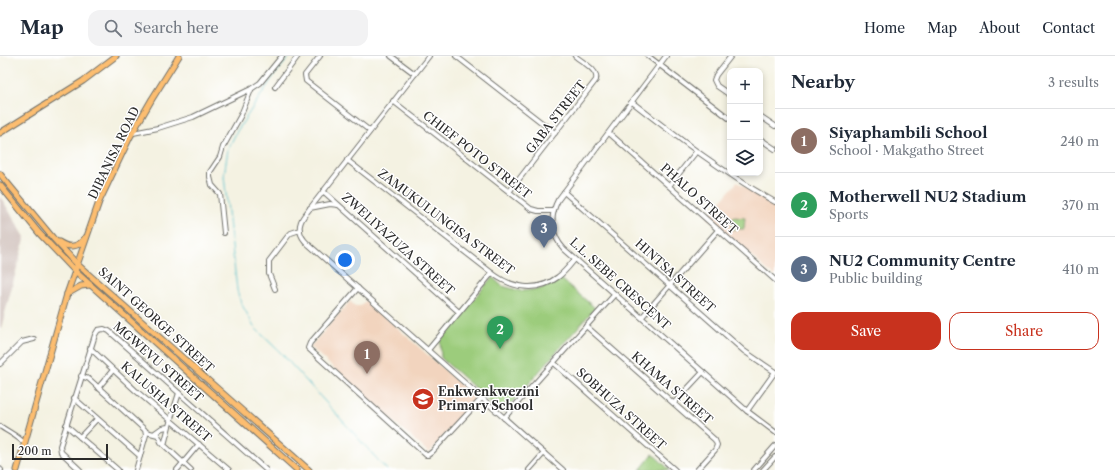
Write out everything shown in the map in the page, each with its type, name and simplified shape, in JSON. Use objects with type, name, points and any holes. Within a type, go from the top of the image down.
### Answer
[{"type":"main road","points":[[0,133],[84,81],[116,56]]},
{"type":"main road","name":"DIBANISA ROAD","points":[[17,470],[67,294],[99,202],[133,133],[152,99],[180,56]]},
{"type":"main road","name":"SAINT GEORGE STREET","points":[[0,174],[53,238],[77,264],[309,470]]},
{"type":"main road","name":"SAINT GEORGE STREET","points":[[0,185],[35,228],[75,271],[297,470]]},
{"type":"main road","points":[[53,238],[63,245],[72,247],[83,242],[89,233]]},
{"type":"main road","points":[[67,294],[81,286],[91,286]]},
{"type":"street","points":[[133,133],[158,128],[199,115],[251,89],[264,79],[282,56]]},
{"type":"street","points":[[275,87],[298,56]]},
{"type":"street","points":[[320,56],[305,74],[306,81],[370,131]]},
{"type":"street","points":[[391,56],[415,74]]},
{"type":"street","points":[[429,56],[322,191],[302,219],[300,230],[304,241],[563,470]]},
{"type":"street","points":[[456,56],[555,133]]},
{"type":"street","name":"GABA STREET","points":[[509,192],[597,78],[593,70],[575,56]]},
{"type":"street","points":[[648,56],[727,117]]},
{"type":"street","name":"L.L. SEBE CRESCENT","points":[[666,56],[558,200],[552,223],[561,246],[747,411],[775,432]]},
{"type":"street","points":[[727,93],[717,86],[714,80],[716,75],[731,56]]},
{"type":"street","points":[[224,233],[220,194],[212,184],[210,172],[220,157],[223,147],[240,115],[251,89]]},
{"type":"street","name":"CHIEF POTO STREET","points":[[393,101],[534,210],[554,211]]},
{"type":"street","points":[[632,102],[696,152],[775,202]]},
{"type":"street","points":[[763,118],[775,126]]},
{"type":"street","name":"PHALO STREET","points":[[609,133],[775,280]]},
{"type":"street","points":[[762,140],[775,149]]},
{"type":"street","points":[[670,186],[696,152]]},
{"type":"street","name":"ZAMUKULUNGISA STREET","points":[[347,160],[492,273],[510,284],[522,287],[540,286],[558,277],[576,259]]},
{"type":"street","name":"ZWELIYAZUZA STREET","points":[[322,191],[459,312]]},
{"type":"street","name":"HINTSA STREET","points":[[564,192],[744,351],[775,372]]},
{"type":"street","points":[[310,208],[330,204],[339,205]]},
{"type":"street","points":[[275,289],[269,274],[269,261],[288,236],[300,230]]},
{"type":"street","points":[[642,317],[718,230]]},
{"type":"street","points":[[428,350],[492,273]]},
{"type":"street","points":[[358,288],[310,343],[308,348],[428,455],[482,398]]},
{"type":"street","points":[[504,418],[615,294]]},
{"type":"street","name":"KHAMA STREET","points":[[586,326],[716,441],[715,450],[697,470]]},
{"type":"street","name":"MGWEVU STREET","points":[[80,470],[60,450],[60,446],[96,332],[102,329],[107,329],[266,470]]},
{"type":"street","points":[[0,364],[22,342],[34,338]]},
{"type":"street","name":"KALUSHA STREET","points":[[90,348],[113,370],[229,470]]},
{"type":"street","name":"SOBHUZA STREET","points":[[554,363],[675,470]]},
{"type":"street","points":[[98,388],[113,370]]},
{"type":"street","points":[[674,403],[703,372]]},
{"type":"street","points":[[747,411],[775,372]]},
{"type":"street","points":[[81,376],[86,377],[144,428],[146,432],[159,436],[161,442],[192,470]]},
{"type":"street","points":[[164,445],[170,419],[179,393]]},
{"type":"street","points":[[74,398],[140,456]]},
{"type":"street","points":[[80,437],[97,419]]},
{"type":"street","points":[[66,425],[118,470]]},
{"type":"street","points":[[0,426],[25,444]]},
{"type":"street","points":[[155,434],[162,428],[168,427]]},
{"type":"street","points":[[136,470],[146,432]]},
{"type":"street","points":[[177,470],[199,444]]},
{"type":"street","points":[[754,470],[775,446]]},
{"type":"street","points":[[529,470],[544,453]]},
{"type":"street","points":[[763,470],[775,457]]},
{"type":"shaded area","points":[[737,182],[775,203],[775,277],[707,217]]},
{"type":"shaded area","points":[[0,196],[25,237],[0,332]]},
{"type":"shaded area","points":[[366,300],[475,397],[475,401],[429,453],[310,347],[350,301],[355,306],[361,306]]},
{"type":"green space","points":[[733,217],[745,218],[744,229],[731,229]]},
{"type":"green space","points":[[492,277],[502,286],[521,291],[540,289],[560,278],[595,308],[503,413],[441,358],[440,340]]},
{"type":"green space","points":[[653,454],[670,470],[640,470]]},
{"type":"waterway","points":[[290,56],[273,77],[237,131],[228,149],[224,176],[237,290],[241,303],[255,328],[281,353],[387,470]]},
{"type":"place","name":"NU2 Community Centre","points":[[544,248]]},
{"type":"place","name":"Motherwell NU2 Stadium","points":[[500,349]]},
{"type":"place","name":"Siyaphambili School","points":[[367,374]]},
{"type":"place","name":"Enkwenkwezini Primary School","points":[[423,399]]}]
